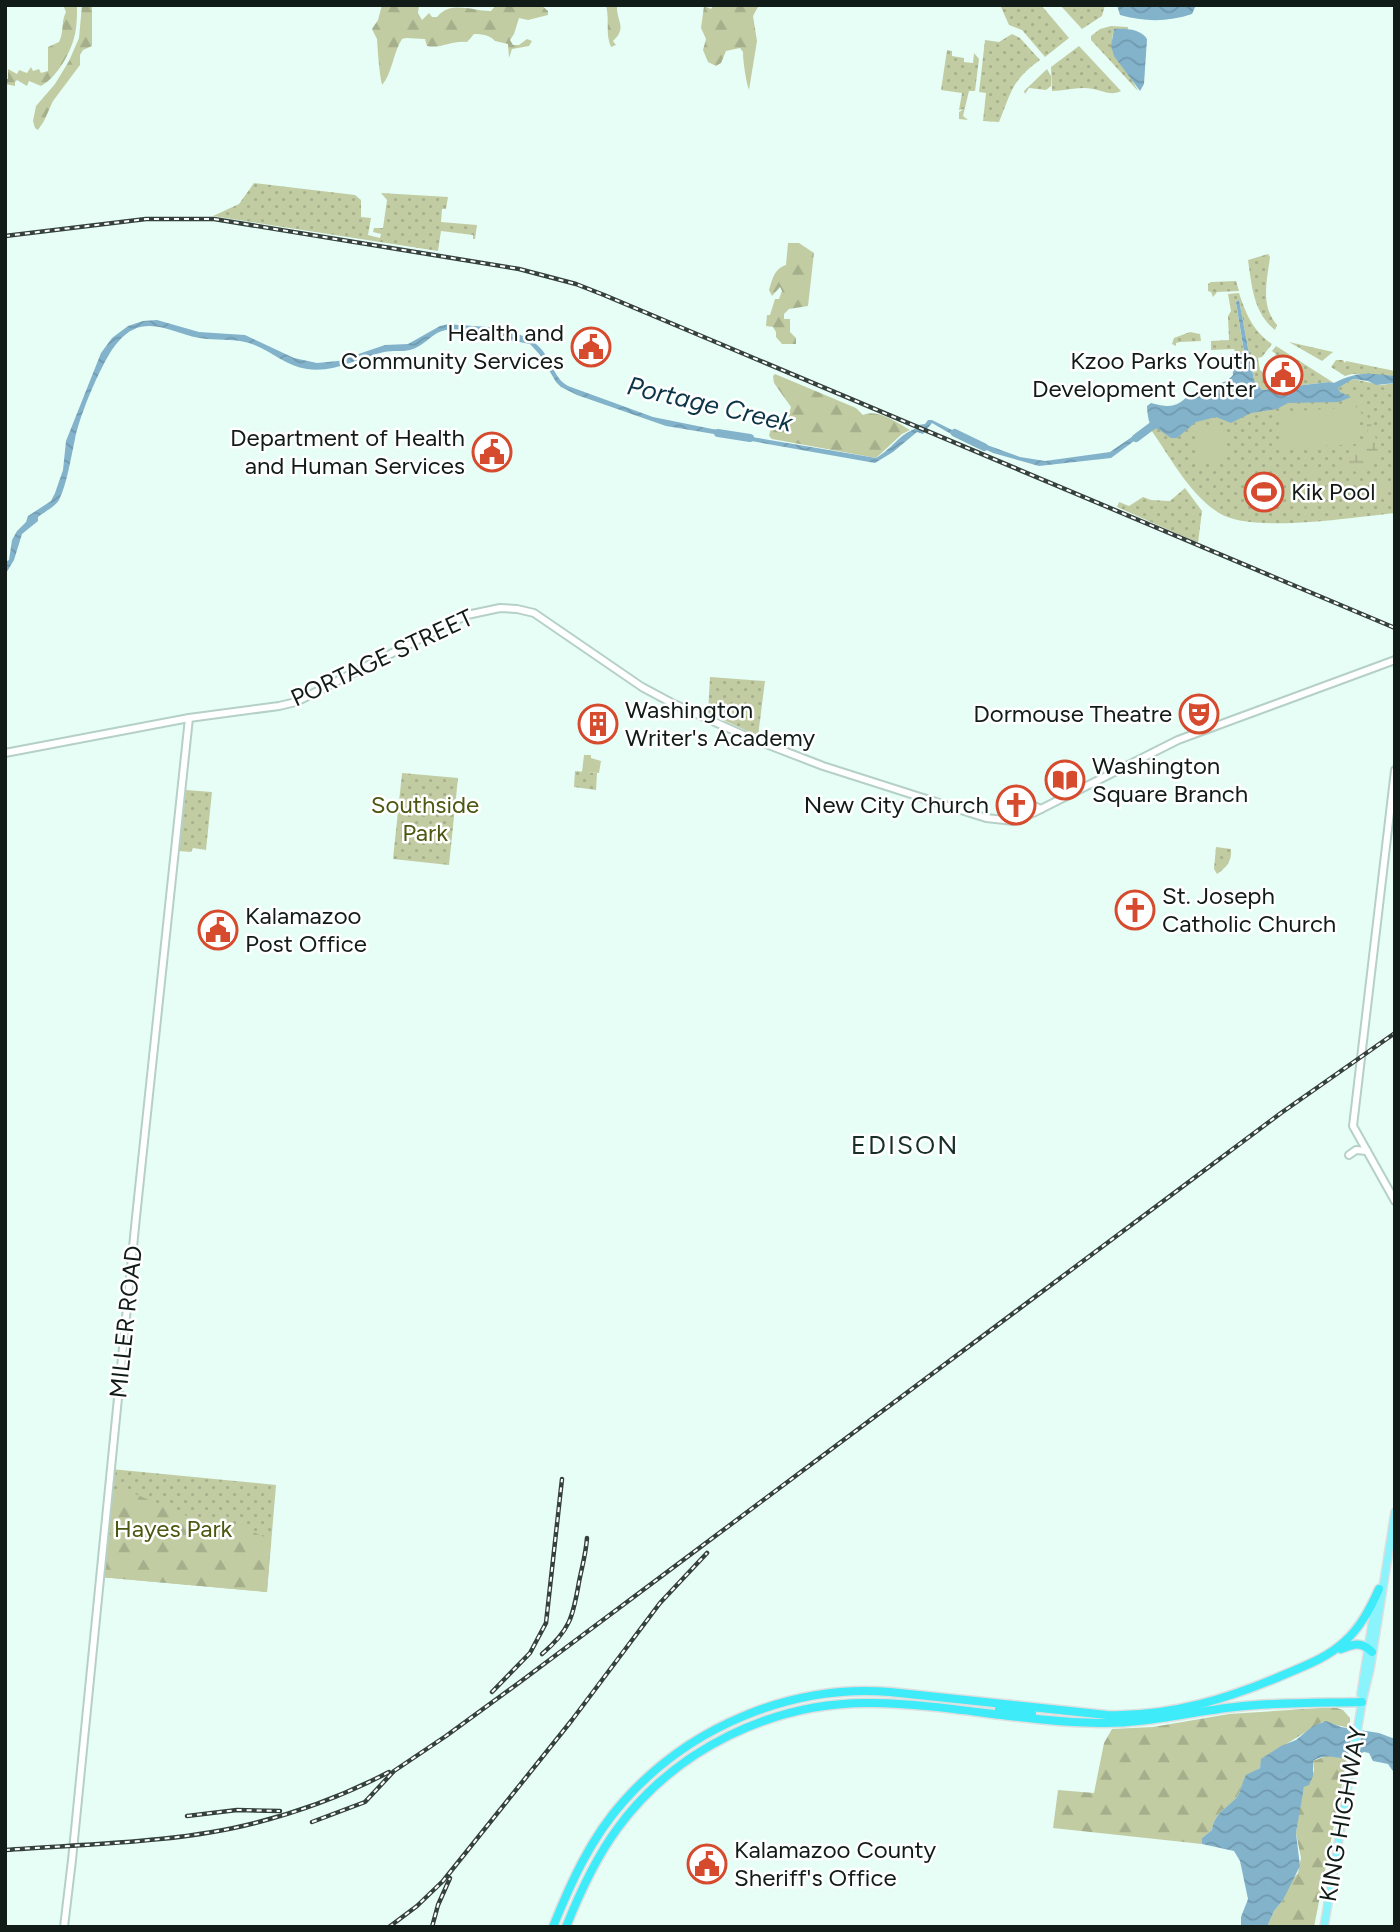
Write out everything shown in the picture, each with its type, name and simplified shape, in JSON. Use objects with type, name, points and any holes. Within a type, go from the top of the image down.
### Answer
[{"type":"highway","points":[[1321,1658],[1350,1637],[1363,1621],[1379,1589]]},
{"type":"highway","points":[[553,1927],[574,1878],[596,1839],[635,1789],[699,1739],[761,1709],[811,1696],[873,1690],[1107,1714],[1155,1712],[1215,1701],[1262,1685],[1352,1644],[1359,1644],[1370,1650]]},
{"type":"highway","points":[[566,1927],[592,1868],[628,1814],[664,1778],[708,1746],[760,1722],[819,1707],[870,1703],[1101,1723],[1147,1721],[1248,1705],[1362,1702]]},
{"type":"highway","points":[[923,1707],[949,1704],[1077,1718],[1103,1717],[1107,1714]]},
{"type":"main road","name":"KING HIGHWAY","points":[[1370,1650],[1395,1512]]},
{"type":"main road","name":"KING HIGHWAY","points":[[1324,1927],[1379,1589],[1383,1578]]},
{"type":"street","name":"PORTAGE STREET","points":[[5,753],[189,718],[296,702],[467,615],[492,608],[509,608],[539,616],[642,687],[677,705],[794,755],[986,818],[1016,820],[1178,740],[1395,660]]},
{"type":"street","name":"MILLER ROAD","points":[[64,1927],[189,718]]},
{"type":"street","points":[[1395,770],[1353,1126],[1395,1201]]},
{"type":"street","points":[[1025,802],[1041,809]]},
{"type":"street","points":[[1349,1155],[1356,1150],[1367,1152]]},
{"type":"green space","points":[[63,5],[77,5],[77,20],[75,36],[59,69],[41,86],[29,81],[27,86],[17,80],[15,86],[5,84],[8,69],[17,74],[19,70],[27,73],[31,67],[33,71],[39,69],[41,73],[48,71],[48,47],[59,42],[61,38],[66,12]]},
{"type":"green space","points":[[82,5],[92,5],[92,46],[83,50],[80,65],[53,101],[38,130],[33,121],[36,106],[55,84],[69,61],[79,38]]},
{"type":"green space","points":[[382,5],[419,5],[418,13],[422,20],[429,13],[432,17],[437,17],[448,9],[491,11],[496,5],[541,5],[548,11],[548,15],[528,20],[519,18],[510,40],[513,45],[519,45],[527,39],[532,41],[529,46],[512,49],[509,58],[508,44],[483,35],[474,34],[467,42],[437,46],[427,46],[425,39],[402,39],[382,85],[377,39],[372,29]]},
{"type":"green space","points":[[606,5],[617,5],[621,28],[613,41],[616,45],[611,47],[608,37]]},
{"type":"green space","points":[[714,5],[759,5],[753,16],[757,41],[749,90],[740,48],[726,51],[721,63],[716,66],[708,62],[703,50],[706,39],[701,28],[704,6],[711,9]]},
{"type":"green space","points":[[996,5],[1041,5],[1069,38],[1045,57],[1022,30],[1009,25],[1001,7]]},
{"type":"green space","points":[[1060,5],[1105,5],[1102,16],[1082,29]]},
{"type":"green space","points":[[1111,26],[1128,27],[1114,30],[1112,42],[1116,56],[1138,91],[1091,40],[1091,36],[1100,29]]},
{"type":"green space","points":[[1012,34],[1020,38],[1040,60],[1018,81],[999,122],[983,121],[986,93],[979,92],[985,40],[999,42]]},
{"type":"green space","points":[[1079,46],[1121,91],[1111,93],[1083,88],[1052,91],[1051,67]]},
{"type":"green space","points":[[947,50],[952,51],[952,56],[964,58],[964,62],[973,63],[974,53],[979,59],[975,91],[969,91],[963,116],[968,120],[959,119],[959,112],[964,109],[959,110],[962,93],[941,90]]},
{"type":"green space","points":[[1047,69],[1051,76],[1051,86],[1046,90],[1029,88],[1025,94],[1024,91]]},
{"type":"green space","points":[[254,183],[355,195],[361,200],[361,217],[371,218],[368,235],[380,238],[381,234],[373,232],[374,228],[383,228],[387,200],[381,193],[448,197],[446,209],[442,209],[441,222],[477,225],[475,239],[473,235],[441,231],[438,251],[213,216],[239,204]]},
{"type":"green space","points":[[788,243],[799,243],[814,253],[808,306],[789,309],[784,314],[784,319],[790,319],[790,332],[796,338],[796,344],[782,344],[773,327],[766,326],[767,315],[770,315],[775,299],[779,299],[782,291],[780,287],[772,296],[769,290],[776,272],[786,265]]},
{"type":"green space","points":[[1268,254],[1267,301],[1268,309],[1277,325],[1275,330],[1258,307],[1252,289],[1248,260]]},
{"type":"green space","points":[[1236,281],[1239,291],[1217,292],[1213,297],[1208,291],[1208,284],[1211,282]]},
{"type":"green space","points":[[1239,293],[1251,322],[1272,344],[1262,357],[1258,358],[1260,370],[1265,374],[1263,379],[1274,386],[1284,379],[1288,381],[1291,376],[1287,366],[1273,358],[1276,354],[1272,351],[1276,346],[1334,383],[1262,390],[1254,380],[1239,300],[1236,302],[1244,353],[1235,352],[1234,349],[1211,350],[1211,341],[1229,340],[1228,316],[1231,311],[1228,294]]},
{"type":"green space","points":[[1190,332],[1200,334],[1201,341],[1180,342],[1176,343],[1176,346],[1172,344],[1174,338]]},
{"type":"green space","points":[[1289,342],[1333,352],[1322,361]]},
{"type":"green space","points":[[1336,360],[1395,371],[1395,376],[1345,376],[1331,367]]},
{"type":"green space","points":[[775,374],[856,408],[863,415],[875,413],[910,430],[876,458],[772,439],[769,436],[771,430],[786,416],[791,407],[774,383]]},
{"type":"green space","points":[[1353,379],[1381,385],[1395,383],[1395,513],[1278,523],[1234,519],[1219,513],[1199,496],[1181,475],[1151,430],[1152,427],[1337,388]]},
{"type":"green space","points":[[1359,400],[1373,428],[1378,451],[1371,468],[1361,472],[1350,470],[1342,464],[1348,459],[1350,448],[1368,440],[1364,418],[1350,402]]},
{"type":"green space","points":[[1356,407],[1358,444],[1282,448],[1280,412]]},
{"type":"green space","points":[[1195,427],[1225,427],[1226,457],[1223,460],[1196,461]]},
{"type":"green space","points":[[1322,467],[1323,476],[1304,478],[1303,468]]},
{"type":"green space","points":[[1385,477],[1392,487],[1373,501],[1366,491]]},
{"type":"green space","points":[[1342,484],[1345,487],[1344,499],[1327,500],[1326,486]]},
{"type":"green space","points":[[1185,488],[1202,511],[1198,543],[1117,507],[1119,502],[1129,506],[1143,497],[1170,501]]},
{"type":"green space","points":[[710,677],[765,681],[758,736],[708,713]]},
{"type":"green space","points":[[584,755],[591,755],[591,758],[601,761],[599,773],[582,772]]},
{"type":"green space","points":[[575,771],[597,773],[596,790],[574,787]]},
{"type":"green space","name":"Southside Park","points":[[402,773],[458,778],[449,865],[393,859]]},
{"type":"green space","points":[[186,790],[212,792],[206,850],[193,848],[191,852],[179,851]]},
{"type":"green space","points":[[1216,847],[1231,849],[1228,863],[1217,874],[1214,869]]},
{"type":"green space","name":"Hayes Park","points":[[111,1469],[276,1485],[267,1592],[100,1577]]},
{"type":"green space","name":"Hayes Park","points":[[109,1488],[135,1494],[192,1518],[220,1521],[271,1540],[267,1592],[100,1577]]},
{"type":"green space","points":[[1334,1707],[1343,1710],[1350,1718],[1350,1728],[1322,1722],[1262,1759],[1260,1768],[1248,1776],[1233,1802],[1217,1816],[1212,1830],[1202,1838],[1202,1844],[1053,1828],[1058,1790],[1094,1793],[1104,1743],[1112,1729],[1153,1727],[1229,1714]]},
{"type":"green space","points":[[1329,1755],[1347,1759],[1314,1927],[1267,1927],[1290,1882],[1298,1873],[1301,1858],[1296,1833],[1304,1787],[1314,1771],[1313,1761]]},
{"type":"water","points":[[1117,5],[1196,5],[1192,14],[1156,20],[1120,15]]},
{"type":"water","points":[[1114,29],[1137,31],[1147,39],[1144,84],[1140,91],[1114,56],[1111,46]]},
{"type":"water","points":[[1239,300],[1254,380],[1262,390],[1334,383],[1363,374],[1395,376],[1395,383],[1376,385],[1353,379],[1338,388],[1340,392],[1351,397],[1339,402],[1288,403],[1277,409],[1251,413],[1231,423],[1216,417],[1196,422],[1177,438],[1171,438],[1155,427],[1152,429],[1147,409],[1151,403],[1175,405],[1202,387],[1225,382],[1233,375],[1232,354],[1244,352],[1236,302]]},
{"type":"water","points":[[157,320],[199,332],[245,335],[294,358],[317,363],[338,361],[385,345],[408,344],[440,326],[449,324],[468,326],[468,332],[445,330],[410,350],[384,352],[337,367],[317,370],[291,365],[244,342],[195,337],[150,326],[129,332],[112,350],[92,388],[77,429],[67,478],[59,500],[22,534],[14,560],[5,575],[5,562],[9,560],[12,540],[17,531],[28,516],[51,501],[55,493],[63,470],[66,441],[101,353],[112,338],[128,326]]},
{"type":"water","points":[[479,327],[519,334],[535,343],[558,377],[568,386],[653,417],[727,432],[726,436],[666,426],[577,395],[556,382],[530,344],[484,335],[479,333]]},
{"type":"water","points":[[928,420],[964,436],[963,441],[932,423],[923,434],[917,432],[875,463],[740,439],[740,435],[876,458],[905,434]]},
{"type":"water","points":[[1142,430],[1145,433],[1111,458],[1039,466],[993,453],[976,445],[976,441],[1020,457],[1045,461],[1110,452]]},
{"type":"water","name":"Kik Pool","points":[[1249,482],[1257,482],[1257,488],[1280,488],[1280,502],[1274,502],[1274,497],[1248,496]]},
{"type":"water","points":[[1326,1721],[1395,1739],[1395,1774],[1388,1764],[1373,1761],[1369,1753],[1364,1752],[1350,1759],[1326,1757],[1313,1761],[1313,1776],[1309,1785],[1304,1787],[1296,1833],[1300,1866],[1267,1927],[1241,1927],[1241,1917],[1248,1899],[1240,1861],[1234,1851],[1202,1844],[1202,1838],[1212,1830],[1218,1815],[1237,1797],[1246,1775],[1260,1768],[1261,1759],[1296,1740],[1313,1726]]},
{"type":"waterway","name":"Portage Creek","points":[[459,329],[488,331]]},
{"type":"waterway","name":"Portage Creek","points":[[1136,438],[1160,423]]},
{"type":"waterway","name":"Portage Creek","points":[[718,433],[750,438]]},
{"type":"waterway","name":"Portage Creek","points":[[955,433],[984,447]]},
{"type":"railway","points":[[5,236],[146,219],[214,219],[519,269],[576,284],[1395,628]]},
{"type":"railway","points":[[312,1822],[365,1802],[394,1771],[520,1682],[1281,1113],[1395,1033]]},
{"type":"railway","points":[[492,1692],[530,1653],[546,1623],[562,1479]]},
{"type":"railway","points":[[542,1654],[559,1638],[569,1622],[575,1605],[587,1538]]},
{"type":"railway","points":[[389,1927],[417,1906],[443,1881],[572,1720],[660,1603],[707,1553]]},
{"type":"railway","points":[[5,1850],[131,1842],[225,1830],[273,1818],[341,1795],[389,1772]]},
{"type":"railway","points":[[187,1816],[237,1810],[280,1811]]},
{"type":"railway","points":[[432,1927],[450,1878]]},
{"type":"place","name":"Health and Community Services","points":[[591,347]]},
{"type":"place","name":"Kzoo Parks Youth Development Center","points":[[1283,375]]},
{"type":"place","name":"Department of Health and Human Services","points":[[492,452]]},
{"type":"place","name":"Kik Pool","points":[[1264,492]]},
{"type":"place","name":"Dormouse Theatre","points":[[1199,714]]},
{"type":"place","name":"Washington Writer's Academy","points":[[598,724]]},
{"type":"place","name":"Washington Square Branch","points":[[1065,780]]},
{"type":"place","name":"New City Church","points":[[1016,805]]},
{"type":"place","name":"St. Joseph Catholic Church","points":[[1135,910]]},
{"type":"place","name":"Kalamazoo Post Office","points":[[218,930]]},
{"type":"place","name":"Kalamazoo County Sheriff's Office","points":[[707,1864]]},
{"type":"district","name":"EDISON","points":[[905,1145]]}]
